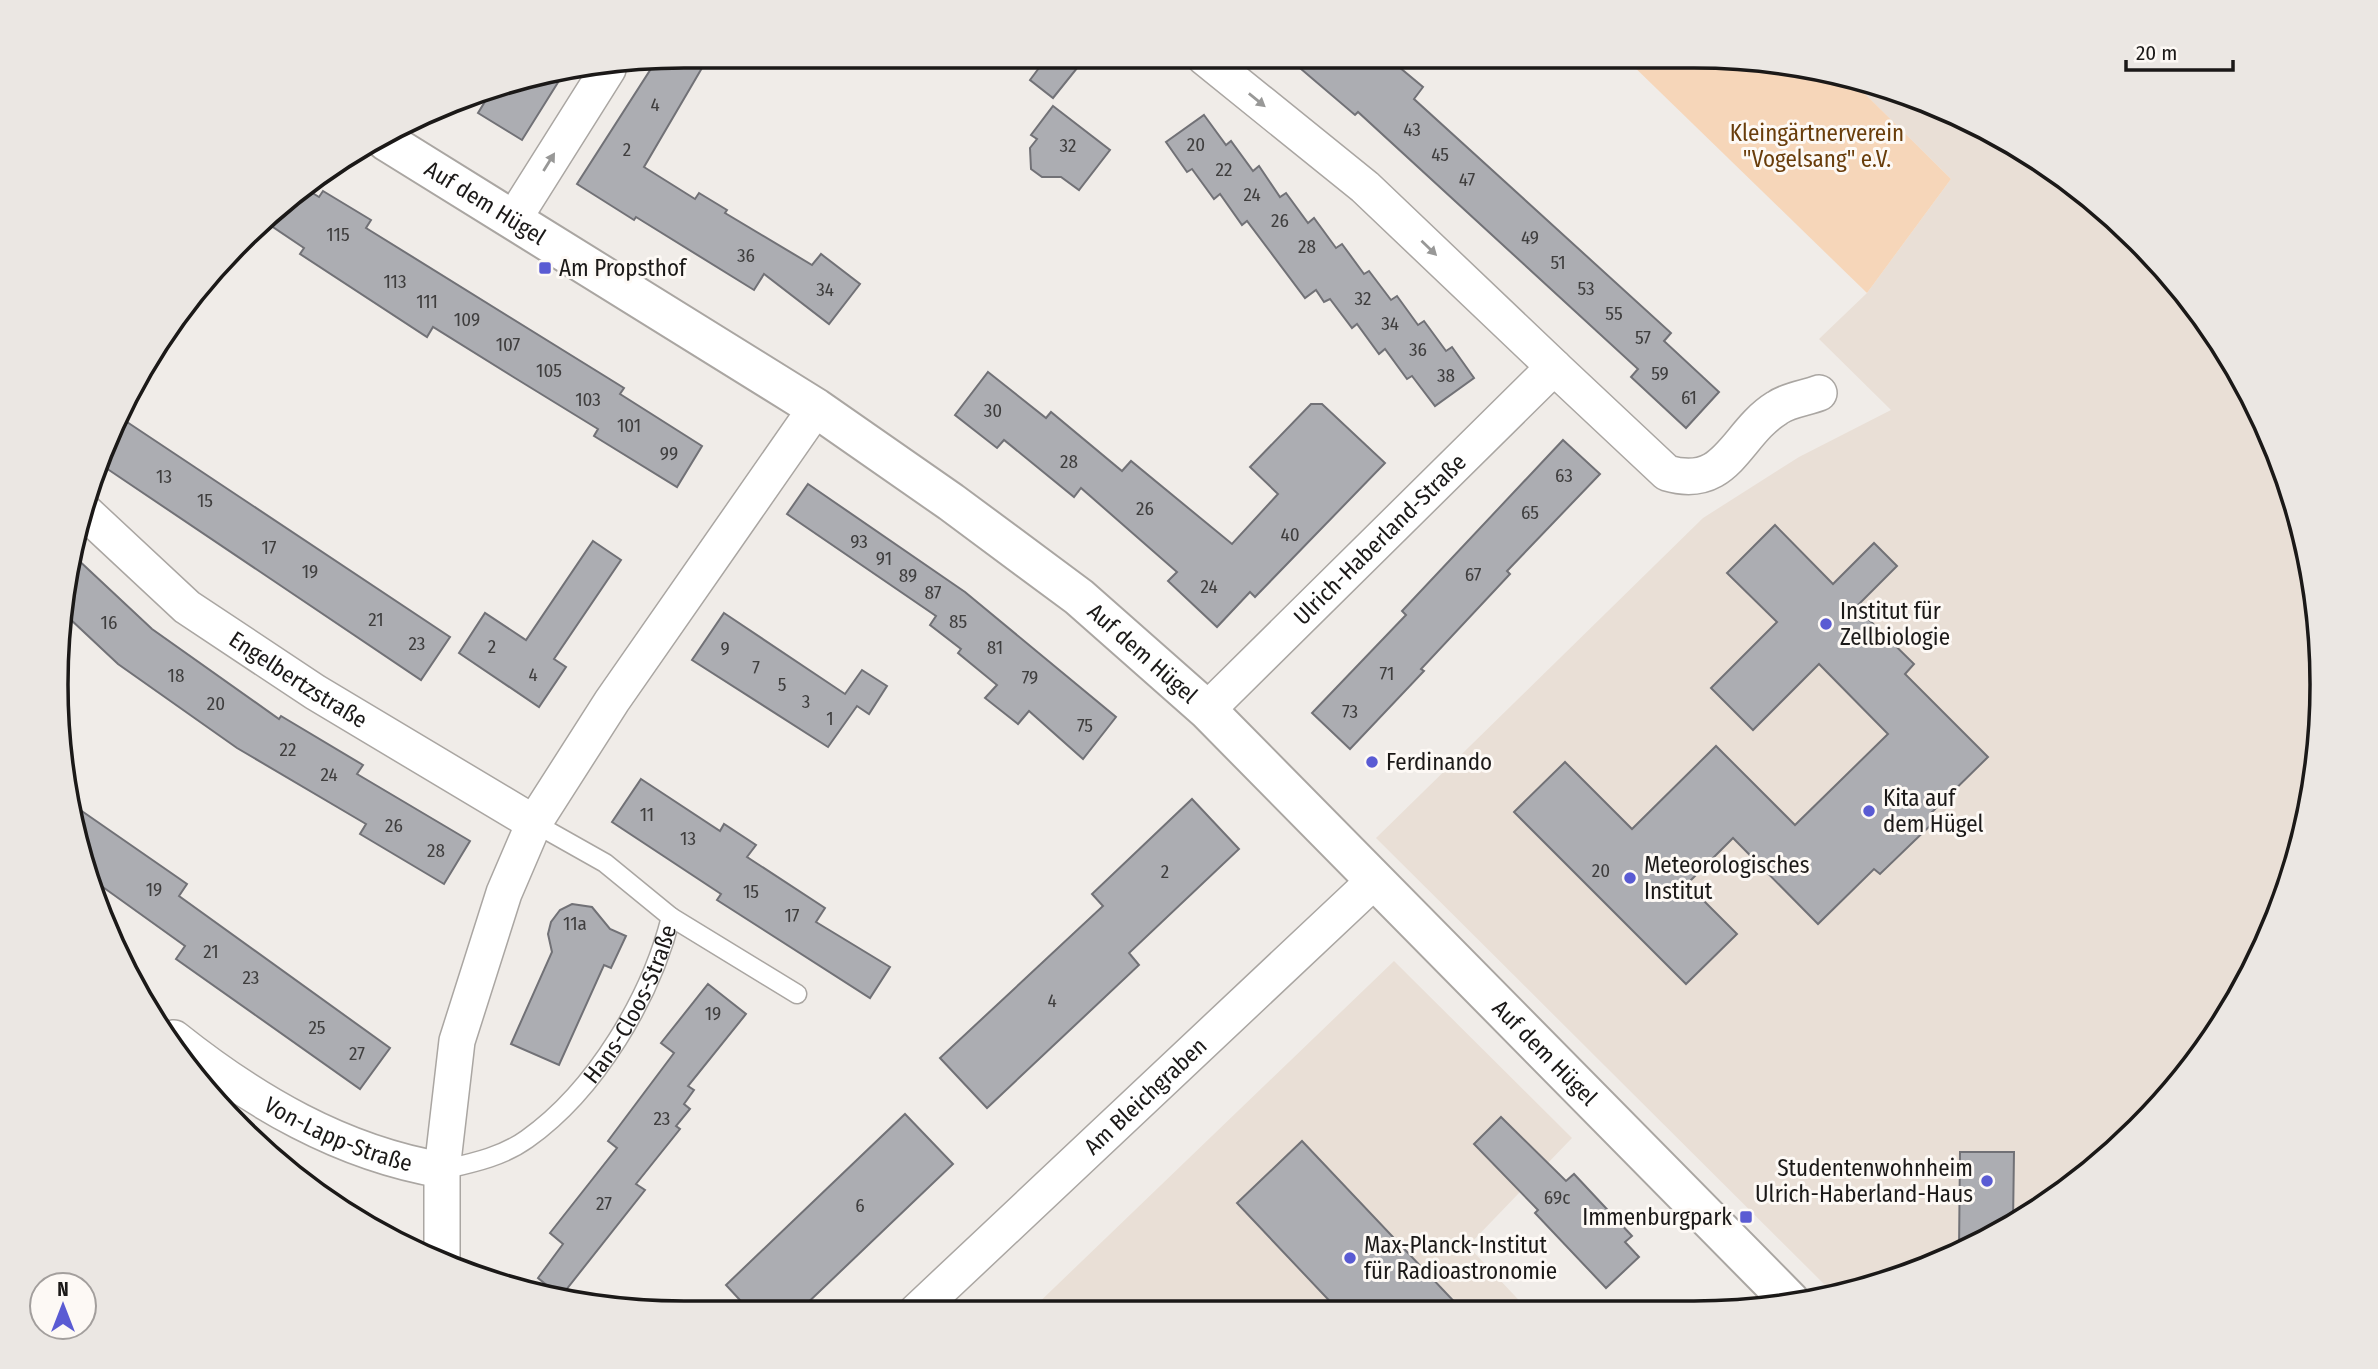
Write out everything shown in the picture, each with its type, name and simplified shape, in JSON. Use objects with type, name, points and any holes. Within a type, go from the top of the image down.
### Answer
[{"type":"street","points":[[1218,68],[1365,187],[1667,473],[1688,479],[1712,473],[1777,408],[1819,393]]},
{"type":"street","points":[[513,220],[605,74]]},
{"type":"street","name":"Auf dem Hügel","points":[[390,144],[816,408],[951,502],[1079,597],[1208,710],[1783,1294]]},
{"type":"street","name":"Ulrich-Haberland-Straße","points":[[1208,710],[1554,368]]},
{"type":"street","points":[[442,1251],[442,1170],[457,1041],[505,893],[534,823],[612,701],[816,408]]},
{"type":"street","name":"Engelbertzstraße","points":[[91,518],[187,607],[315,692],[534,823]]},
{"type":"street","name":"Am Bleichgraben","points":[[928,1301],[1375,880]]},
{"type":"street","name":"Von-Lapp-Straße","points":[[188,1049],[227,1080],[301,1123],[360,1150],[409,1165],[442,1170]]},
{"type":"lane","name":"Hans-Cloos-Straße","points":[[442,1170],[487,1160],[527,1139],[570,1101],[626,1028],[663,951],[671,917],[605,863],[534,823]]},
{"type":"lane","points":[[671,917],[797,994]]},
{"type":"shaded area","points":[[1863,92],[1929,115],[1966,132],[2036,172],[2069,196],[2100,221],[2157,278],[2206,342],[2227,376],[2263,449],[2277,486],[2298,564],[2310,684],[2304,765],[2289,844],[2263,920],[2227,993],[2206,1027],[2157,1091],[2100,1148],[2036,1197],[2002,1218],[1929,1254],[1892,1268],[1826,1286],[1376,838],[1703,518],[1799,457],[1891,410],[1819,339],[1867,293],[1951,179]]},
{"type":"shaded area","points":[[1394,961],[1572,1138],[1468,1246],[1520,1301],[1040,1301]]},
{"type":"green space","name":"Kleingärtnerverein \"Vogelsang\" e.V.","points":[[1635,68],[1694,68],[1774,74],[1863,92],[1951,179],[1867,293]]},
{"type":"building","points":[[702,68],[644,167],[695,199],[699,193],[727,210],[725,213],[812,265],[821,254],[860,284],[829,324],[764,274],[754,290],[577,184],[650,70]]},
{"type":"building","points":[[1039,68],[1077,68],[1053,98],[1030,80]]},
{"type":"building","points":[[1300,68],[1400,68],[1423,87],[1414,99],[1671,333],[1664,341],[1719,392],[1686,428],[1631,377],[1638,369],[1358,112],[1355,115]]},
{"type":"building","points":[[559,81],[522,140],[478,113],[485,101]]},
{"type":"building","points":[[1053,106],[1110,150],[1079,190],[1061,177],[1042,177],[1031,169],[1030,148],[1037,139],[1031,135]]},
{"type":"building","points":[[1204,115],[1226,145],[1231,141],[1253,171],[1259,166],[1280,197],[1286,193],[1308,223],[1314,218],[1336,248],[1342,244],[1364,274],[1369,271],[1391,300],[1397,296],[1418,325],[1424,321],[1446,351],[1452,347],[1474,378],[1435,406],[1412,376],[1407,379],[1385,349],[1379,354],[1357,324],[1352,328],[1330,299],[1324,302],[1316,290],[1305,298],[1247,221],[1242,225],[1220,194],[1214,199],[1192,169],[1187,172],[1166,142]]},
{"type":"building","points":[[323,191],[371,220],[366,228],[624,388],[620,394],[702,446],[677,487],[594,436],[598,429],[433,327],[427,337],[300,254],[304,248],[272,227],[313,193],[319,197]]},
{"type":"building","points":[[988,372],[1046,418],[1051,412],[1122,471],[1131,461],[1232,544],[1278,494],[1250,467],[1311,404],[1322,404],[1385,463],[1255,597],[1250,592],[1217,627],[1168,581],[1177,572],[1081,488],[1074,497],[1004,440],[997,448],[955,415]]},
{"type":"building","points":[[127,422],[450,637],[421,680],[107,469]]},
{"type":"building","points":[[1563,440],[1600,474],[1507,571],[1510,574],[1350,749],[1312,713],[1406,615],[1402,611]]},
{"type":"building","points":[[808,484],[965,592],[1116,717],[1083,759],[1029,711],[1018,724],[985,698],[997,685],[958,653],[961,649],[930,625],[936,616],[787,514]]},
{"type":"building","points":[[1775,525],[1833,584],[1874,543],[1897,566],[1856,607],[1914,664],[1905,674],[1988,757],[1931,813],[1937,819],[1880,874],[1874,869],[1818,924],[1733,838],[1687,884],[1737,934],[1686,984],[1514,812],[1565,762],[1632,829],[1716,746],[1795,825],[1888,734],[1819,664],[1753,730],[1711,688],[1777,622],[1727,573]]},
{"type":"building","points":[[593,541],[621,560],[554,659],[566,667],[539,707],[459,653],[485,613],[526,640]]},
{"type":"building","points":[[80,562],[152,629],[279,719],[281,716],[363,765],[357,774],[470,841],[444,884],[360,834],[366,824],[237,748],[118,664],[72,621]]},
{"type":"building","points":[[724,613],[845,694],[862,670],[887,686],[869,714],[857,706],[828,747],[692,660]]},
{"type":"building","points":[[641,779],[720,831],[724,824],[756,845],[747,857],[825,908],[816,922],[890,967],[870,998],[717,900],[721,894],[612,822]]},
{"type":"building","points":[[1192,799],[1239,849],[1129,953],[1139,965],[987,1108],[940,1058],[1103,906],[1092,894]]},
{"type":"building","points":[[81,811],[187,884],[179,896],[390,1048],[360,1089],[176,959],[185,946],[102,887]]},
{"type":"building","points":[[572,904],[592,907],[610,929],[626,936],[611,968],[604,965],[559,1065],[511,1044],[552,952],[548,934],[551,922],[560,910]]},
{"type":"building","points":[[708,984],[746,1014],[688,1086],[694,1090],[684,1104],[690,1109],[676,1126],[680,1129],[636,1184],[645,1190],[566,1289],[547,1285],[538,1278],[563,1244],[550,1233],[617,1148],[608,1141],[674,1053],[661,1043]]},
{"type":"building","points":[[905,1114],[953,1164],[810,1301],[741,1301],[726,1285]]},
{"type":"building","points":[[1501,1117],[1566,1181],[1574,1174],[1632,1236],[1625,1242],[1639,1257],[1606,1288],[1535,1213],[1538,1210],[1474,1144]]},
{"type":"building","name":"Max-Planck-Institut für Radioastronomie","points":[[1302,1141],[1454,1301],[1330,1301],[1237,1203]]},
{"type":"building","name":"Studentenwohnheim Ulrich-Haberland-Haus","points":[[1960,1152],[2014,1152],[2013,1211],[1959,1240]]},
{"type":"place","name":"Am Propsthof","points":[[545,268]]},
{"type":"place","name":"Institut für Zellbiologie","points":[[1826,624]]},
{"type":"place","name":"Ferdinando","points":[[1372,762]]},
{"type":"place","name":"Kita auf dem Hügel","points":[[1869,811]]},
{"type":"place","name":"Meteorologisches Institut","points":[[1630,878]]},
{"type":"place","name":"Studentenwohnheim Ulrich-Haberland-Haus","points":[[1987,1181]]},
{"type":"place","name":"Immenburgpark","points":[[1746,1217]]},
{"type":"place","name":"Max-Planck-Institut für Radioastronomie","points":[[1350,1258]]}]
